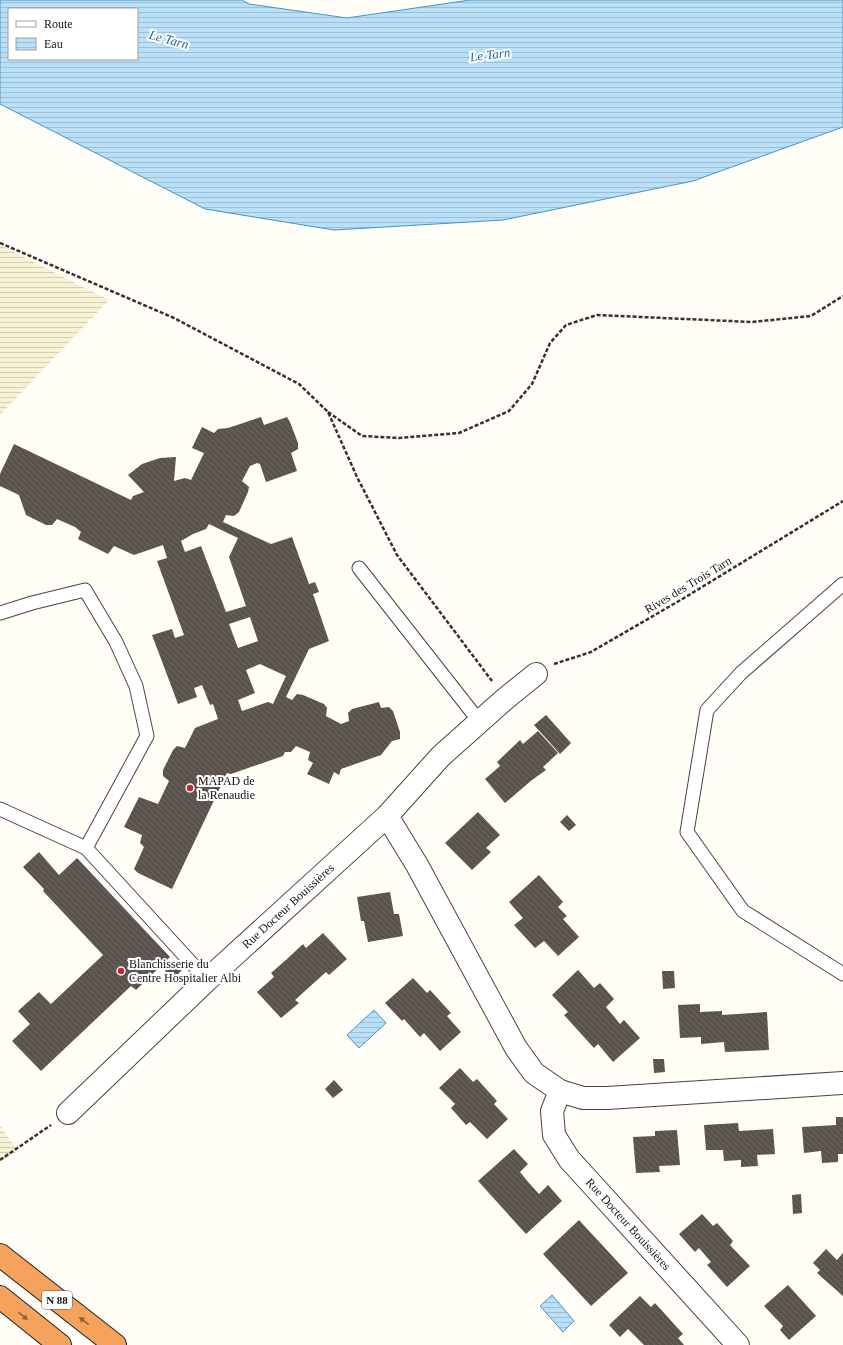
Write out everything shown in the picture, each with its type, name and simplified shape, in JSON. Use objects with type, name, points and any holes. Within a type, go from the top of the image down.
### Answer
[{"type":"highway","name":"N 88","points":[[0,1255],[115,1345]]},
{"type":"highway","name":"N 88","points":[[0,1297],[53,1341]]},
{"type":"street","name":"Rue Docteur Bouissières","points":[[68,1113],[207,980],[387,816],[441,756],[479,721],[536,674]]},
{"type":"street","points":[[387,816],[417,865],[516,1048],[534,1073],[560,1090],[583,1098],[607,1098],[843,1083]]},
{"type":"street","name":"Rue Docteur Bouissières","points":[[560,1090],[552,1111],[554,1135],[569,1159],[738,1345]]},
{"type":"lane","points":[[359,568],[479,721]]},
{"type":"lane","points":[[843,584],[741,674],[707,710],[687,832],[743,911],[843,974]]},
{"type":"lane","points":[[0,613],[32,603],[86,590],[116,642],[136,686],[147,736],[86,848]]},
{"type":"lane","points":[[0,809],[86,848],[207,980]]},
{"type":"path","points":[[0,243],[174,318],[299,384],[328,412],[362,436],[399,438],[459,433],[509,411],[532,384],[550,343],[566,325],[597,315],[752,322],[811,316],[843,296]]},
{"type":"path","points":[[328,412],[357,477],[397,554],[505,699]]},
{"type":"path","name":"Rives des Trois Tarn","points":[[536,674],[560,662],[591,652],[684,598],[843,501]]},
{"type":"path","points":[[0,1160],[68,1113]]},
{"type":"shaded area","points":[[0,245],[109,300],[0,415]]},
{"type":"shaded area","points":[[0,1126],[18,1151],[0,1162]]},
{"type":"water","name":"Le Tarn","points":[[0,0],[242,0],[249,4],[347,18],[470,0],[843,0],[843,127],[693,181],[503,220],[334,230],[205,209],[0,104]]},
{"type":"water","points":[[374,1010],[386,1023],[359,1048],[347,1035]]},
{"type":"water","points":[[552,1295],[574,1321],[563,1332],[540,1306]]},
{"type":"building","points":[[261,417],[264,425],[287,417],[298,443],[298,449],[291,453],[297,471],[266,482],[260,464],[257,463],[250,466],[242,481],[249,487],[239,512],[234,516],[226,515],[223,522],[271,544],[292,537],[309,584],[315,582],[319,592],[313,594],[329,641],[309,649],[286,697],[292,700],[297,694],[303,695],[324,704],[327,708],[326,716],[341,724],[349,721],[348,713],[352,709],[379,702],[381,708],[389,707],[393,711],[400,732],[400,739],[392,741],[381,755],[341,769],[339,775],[334,772],[329,784],[307,774],[313,763],[308,760],[310,752],[296,746],[291,752],[285,752],[283,756],[231,774],[227,773],[172,889],[138,873],[134,869],[144,847],[140,843],[142,835],[124,827],[139,797],[158,804],[169,781],[163,776],[163,770],[173,750],[177,746],[185,748],[195,728],[218,719],[213,704],[210,705],[202,685],[194,688],[197,697],[178,704],[152,635],[172,629],[175,638],[184,635],[157,561],[167,558],[163,545],[134,555],[114,546],[108,554],[78,539],[81,532],[75,527],[57,519],[52,525],[46,525],[26,515],[19,495],[0,486],[0,474],[14,444],[131,500],[133,496],[144,492],[128,475],[142,464],[160,458],[176,457],[174,481],[185,478],[191,480],[204,453],[192,448],[202,427],[214,433],[218,429],[228,428]],"holes":[[[209,524],[238,538],[229,557],[246,606],[226,612],[201,546],[185,552],[181,541],[206,529]],[[250,617],[258,641],[238,648],[229,624]],[[260,664],[286,676],[273,704],[268,702],[242,711],[238,700],[255,693],[246,670]]]},
{"type":"building","points":[[546,715],[571,743],[560,754],[534,725]]},
{"type":"building","points":[[538,731],[558,753],[543,767],[546,770],[505,803],[485,779],[500,766],[497,762],[520,740],[523,744]]},
{"type":"building","points":[[478,812],[500,835],[486,848],[491,852],[472,870],[445,843]]},
{"type":"building","points":[[567,815],[576,825],[569,831],[560,822]]},
{"type":"building","name":"Blanchisserie du Centre Hospitalier Albi","points":[[39,852],[59,875],[77,858],[170,957],[136,990],[131,986],[41,1071],[12,1041],[30,1024],[18,1011],[39,992],[51,1004],[103,955],[43,891],[44,889],[23,867]]},
{"type":"building","points":[[539,875],[563,902],[558,907],[567,916],[563,919],[579,937],[558,956],[544,941],[535,948],[514,925],[523,918],[509,902]]},
{"type":"building","points":[[390,892],[394,914],[399,914],[403,936],[368,942],[364,921],[361,921],[357,897]]},
{"type":"building","points":[[323,933],[347,959],[329,975],[326,972],[295,1000],[299,1003],[281,1018],[257,992],[274,977],[271,973],[303,944],[306,948]]},
{"type":"building","points":[[173,962],[182,970],[173,979],[165,971]]},
{"type":"building","points":[[578,970],[594,988],[600,983],[614,999],[606,1007],[620,1024],[624,1020],[640,1038],[613,1062],[598,1044],[594,1048],[564,1015],[568,1012],[552,995]]},
{"type":"building","points":[[662,971],[674,971],[675,988],[663,989]]},
{"type":"building","points":[[413,978],[427,993],[430,990],[451,1013],[447,1016],[461,1032],[440,1051],[424,1033],[420,1037],[404,1019],[402,1021],[385,1003]]},
{"type":"building","points":[[700,1004],[700,1012],[722,1011],[722,1015],[767,1012],[769,1050],[725,1052],[724,1042],[701,1044],[701,1037],[680,1038],[678,1005]]},
{"type":"building","points":[[653,1059],[664,1059],[665,1072],[654,1073]]},
{"type":"building","points":[[460,1068],[473,1082],[477,1079],[497,1101],[494,1104],[508,1119],[487,1139],[470,1122],[466,1125],[451,1108],[455,1104],[439,1088]]},
{"type":"building","points":[[334,1080],[343,1090],[333,1098],[325,1089]]},
{"type":"building","points":[[836,1117],[843,1117],[843,1154],[838,1154],[838,1162],[822,1163],[821,1151],[804,1153],[802,1127],[836,1125]]},
{"type":"building","points":[[738,1123],[739,1131],[773,1129],[775,1154],[757,1155],[758,1166],[741,1167],[741,1160],[724,1161],[723,1150],[706,1150],[704,1125]]},
{"type":"building","points":[[677,1130],[680,1165],[659,1166],[660,1172],[636,1173],[633,1137],[655,1136],[655,1131]]},
{"type":"building","points":[[514,1149],[528,1164],[520,1172],[539,1194],[548,1185],[562,1201],[526,1234],[478,1181]]},
{"type":"building","points":[[801,1194],[802,1213],[793,1214],[792,1195]]},
{"type":"building","points":[[702,1214],[713,1226],[717,1223],[733,1241],[730,1245],[750,1266],[727,1287],[707,1265],[711,1262],[699,1248],[695,1252],[679,1234]]},
{"type":"building","points":[[579,1220],[628,1273],[591,1306],[543,1254]]},
{"type":"building","points":[[826,1249],[837,1260],[843,1253],[843,1296],[817,1273],[820,1270],[813,1263]]},
{"type":"building","points":[[788,1285],[816,1316],[789,1340],[780,1330],[783,1326],[764,1306]]},
{"type":"building","points":[[640,1296],[651,1307],[655,1303],[683,1334],[678,1338],[684,1345],[644,1345],[628,1329],[620,1337],[609,1325]]},
{"type":"place","name":"MAPAD de la Renaudie","points":[[190,788]]},
{"type":"place","name":"Blanchisserie du Centre Hospitalier Albi","points":[[121,971]]}]
